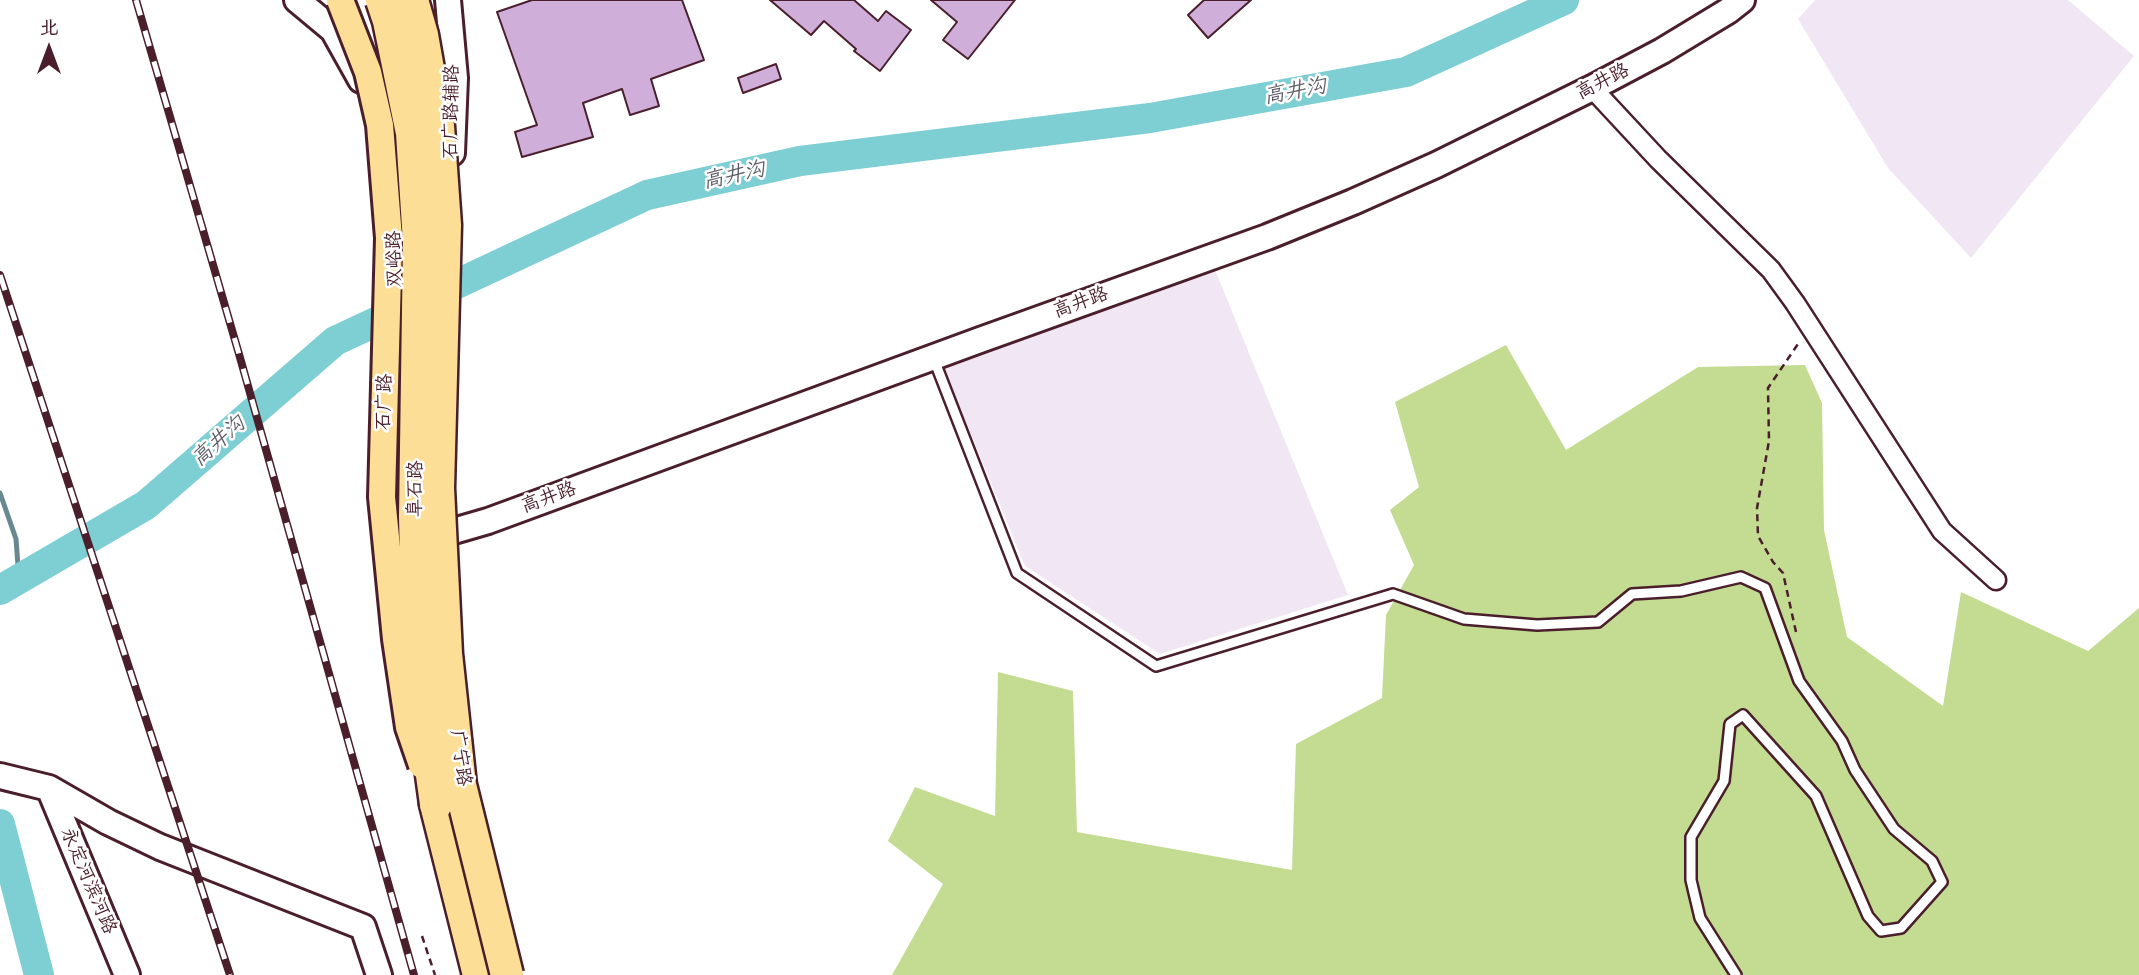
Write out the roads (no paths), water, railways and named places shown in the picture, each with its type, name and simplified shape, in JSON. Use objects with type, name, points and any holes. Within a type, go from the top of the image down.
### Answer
[{"type":"highway","name":"阜石路","points":[[382,0],[412,133],[419,242],[415,516],[419,680],[436,804],[479,975]]},
{"type":"highway","name":"阜石路","points":[[412,0],[422,35],[438,125],[444,225],[438,488],[447,667],[460,785],[510,975]]},
{"type":"main road","name":"石广路","points":[[340,0],[368,72],[380,125],[389,238],[382,497],[396,639],[409,727],[436,804]]},
{"type":"street","name":"双峪路","points":[[297,0],[333,30],[358,72],[375,111],[388,167],[395,232],[396,278],[393,378],[395,547]]},
{"type":"street","points":[[348,0],[395,52],[419,96],[438,143],[449,223],[448,355],[443,459],[444,535]]},
{"type":"street","name":"石广路辅路","points":[[395,52],[428,49],[441,37],[439,0]]},
{"type":"street","name":"石广路辅路","points":[[449,0],[455,78],[449,223]]},
{"type":"street","name":"高井路","points":[[395,547],[488,521],[1267,237],[1436,165],[1592,88],[1662,51],[1742,0]]},
{"type":"street","points":[[1592,88],[1658,159],[1771,270],[1942,531],[1996,580]]},
{"type":"street","name":"广宁路","points":[[444,535],[445,651],[466,798],[510,975]]},
{"type":"street","name":"广宁路","points":[[395,547],[430,819],[449,902],[470,975]]},
{"type":"street","points":[[0,776],[49,788],[108,822],[160,847],[363,927],[379,975]]},
{"type":"street","name":"永定河滨河路","points":[[49,788],[127,975]]},
{"type":"lane","points":[[933,357],[1017,573],[1156,667],[1393,594],[1464,619],[1537,625],[1598,621],[1632,594],[1681,591],[1741,577],[1765,588],[1799,681],[1842,741],[1855,770],[1894,829],[1932,861],[1942,882],[1901,928],[1881,931],[1868,916],[1816,796],[1744,715],[1730,724],[1724,781],[1691,837],[1691,880],[1700,918],[1736,975]]},
{"type":"waterway","name":"高井沟","points":[[0,590],[146,505],[335,341],[647,195],[800,161],[1150,118],[1406,72],[1564,0]]},
{"type":"waterway","points":[[0,493],[16,539],[19,579]]},
{"type":"waterway","name":"高井沟","points":[[0,824],[39,975]]},
{"type":"railway","points":[[136,0],[414,975]]},
{"type":"railway","points":[[0,275],[230,975]]}]
